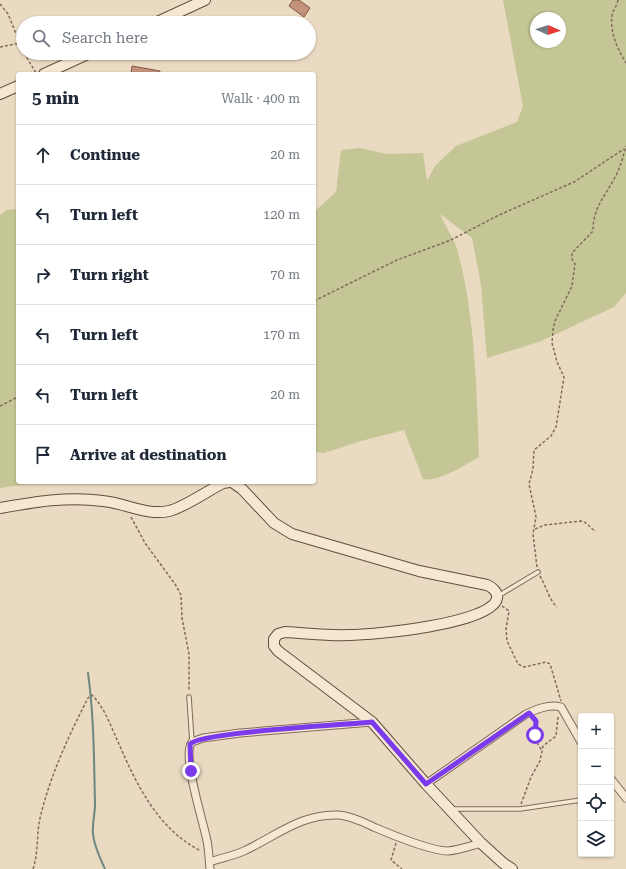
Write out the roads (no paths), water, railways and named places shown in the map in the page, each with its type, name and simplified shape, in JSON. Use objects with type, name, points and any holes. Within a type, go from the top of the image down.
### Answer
[{"type":"main road","points":[[170,16],[205,0]]},
{"type":"main road","points":[[48,72],[75,60]]},
{"type":"main road","points":[[0,94],[16,87]]},
{"type":"main road","points":[[0,508],[55,499],[80,498],[105,501],[147,511],[169,511],[221,484]]},
{"type":"main road","points":[[235,484],[242,488],[274,523],[292,534],[332,547],[419,571],[487,585],[496,591],[497,599],[468,618],[434,626],[350,635],[285,632],[278,634],[274,639],[274,646],[278,651],[372,722],[426,784],[481,843],[512,869]]},
{"type":"street","points":[[426,784],[529,713],[548,706],[557,706],[562,708],[578,737]]},
{"type":"street","points":[[372,722],[240,732],[203,738],[192,742],[188,748],[191,771],[210,862],[242,852],[293,824],[311,817],[326,815],[345,816],[398,837],[447,851],[481,843]]},
{"type":"street","points":[[615,788],[626,798]]},
{"type":"lane","points":[[497,599],[538,572]]},
{"type":"lane","points":[[189,697],[192,742]]},
{"type":"lane","points":[[449,809],[520,809],[578,800]]},
{"type":"waterway","points":[[88,673],[94,755],[95,804],[93,834],[99,856],[105,869]]}]
